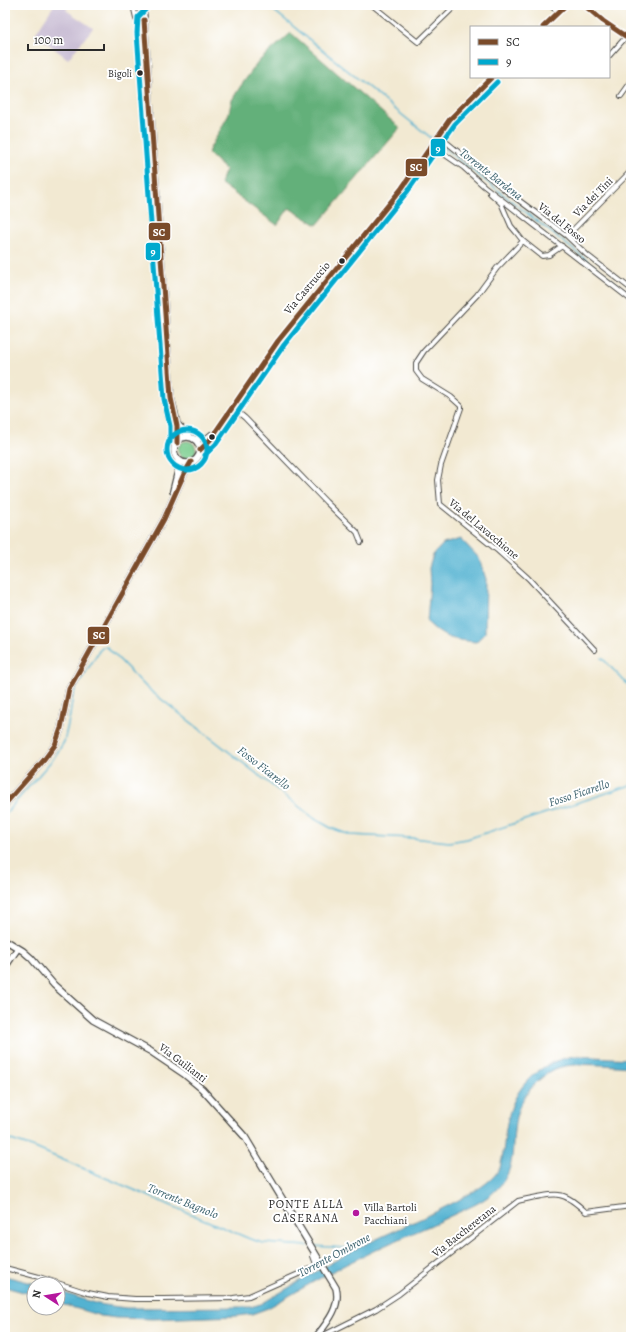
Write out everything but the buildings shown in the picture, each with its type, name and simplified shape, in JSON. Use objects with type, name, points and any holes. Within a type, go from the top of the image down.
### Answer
[{"type":"street","points":[[133,5],[140,35]]},
{"type":"street","points":[[5,804],[44,760],[55,745],[61,728],[69,689],[164,520],[178,471],[178,459],[175,453],[178,434],[170,393],[143,5]]},
{"type":"street","points":[[372,5],[418,42],[456,5]]},
{"type":"street","points":[[550,5],[558,12]]},
{"type":"street","points":[[544,26],[566,5]]},
{"type":"street","points":[[584,5],[610,26]]},
{"type":"street","points":[[610,26],[631,40]]},
{"type":"street","points":[[610,55],[626,37]]},
{"type":"street","name":"Via Castruccio","points":[[192,438],[205,439],[209,437],[217,428],[233,408],[278,341],[402,188],[450,119],[491,78]]},
{"type":"street","points":[[621,96],[631,82]]},
{"type":"street","name":"Via del Fosso","points":[[450,119],[444,141],[505,190],[567,236],[587,255],[631,289]]},
{"type":"street","points":[[431,145],[463,167],[501,203],[511,226],[523,241],[544,256],[554,253],[562,246]]},
{"type":"street","name":"Via dei Tini","points":[[567,236],[631,171]]},
{"type":"street","points":[[484,186],[631,300]]},
{"type":"street","name":"Via del Lavacchione","points":[[523,241],[497,268],[477,295],[424,352],[416,363],[416,371],[422,379],[451,397],[461,406],[441,464],[438,480],[440,504],[498,551],[523,574],[595,650]]},
{"type":"street","points":[[233,408],[245,418],[357,532],[361,542]]},
{"type":"street","points":[[170,503],[184,474],[191,462],[198,457],[200,450],[200,445],[177,424]]},
{"type":"street","name":"Via Castruccio","points":[[200,450],[210,440],[217,428]]},
{"type":"street","points":[[177,443],[183,438],[192,438]]},
{"type":"street","points":[[178,459],[184,462],[191,462]]},
{"type":"street","name":"Via Guilianti","points":[[5,940],[31,958],[54,985],[93,1020],[150,1051],[184,1074],[202,1089],[245,1137],[333,1281],[337,1293],[335,1307],[330,1318],[316,1337]]},
{"type":"street","points":[[5,967],[18,948]]},
{"type":"street","name":"Via Baccheretana","points":[[320,1337],[376,1309],[398,1294],[518,1201],[533,1197],[559,1195],[570,1200],[586,1212],[631,1206]]},
{"type":"street","points":[[5,1268],[88,1293],[108,1297],[163,1299],[234,1298],[249,1296],[312,1268],[316,1264],[313,1256],[315,1251]]},
{"type":"shaded area","points":[[54,5],[70,5],[66,10],[93,28],[68,59],[35,34]]},
{"type":"green space","points":[[291,33],[400,128],[317,225],[289,208],[277,225],[220,183],[226,170],[208,153],[228,116],[232,100],[240,87],[259,61]]},
{"type":"green space","points":[[187,441],[193,444],[196,450],[193,456],[187,459],[181,456],[178,450],[181,444]]},
{"type":"water","points":[[461,539],[479,558],[486,579],[485,633],[476,642],[449,638],[427,622],[430,584],[429,568],[433,555],[443,544]]},
{"type":"water","points":[[574,1056],[631,1059],[631,1067],[577,1065],[554,1069],[539,1080],[523,1099],[515,1122],[510,1166],[500,1186],[489,1196],[470,1207],[349,1263],[268,1308],[252,1314],[238,1316],[153,1319],[101,1316],[66,1305],[66,1294],[98,1304],[126,1308],[250,1307],[261,1304],[351,1252],[446,1207],[475,1191],[492,1179],[500,1168],[507,1123],[515,1098],[530,1078],[549,1064]]},
{"type":"water","points":[[5,1276],[26,1281],[26,1293],[5,1287]]},
{"type":"waterway","name":"Torrente Bardena","points":[[267,5],[406,118],[631,295]]},
{"type":"waterway","name":"Fosso Ficarello","points":[[5,814],[53,759],[64,742],[73,695],[99,651],[103,647],[107,647],[147,688],[315,819],[331,828],[350,835],[412,838],[449,842],[467,839],[631,785]]},
{"type":"waterway","points":[[602,658],[631,688]]},
{"type":"waterway","name":"Torrente Bagnolo","points":[[5,1138],[35,1148],[250,1239],[263,1243],[308,1246]]},
{"type":"waterway","name":"Torrente Bagnolo","points":[[312,1246],[347,1248],[356,1251]]},
{"type":"transit line","name":"9","points":[[150,5],[138,17],[137,33],[164,399],[170,426],[170,442]]},
{"type":"transit line","name":"SC","points":[[544,26],[566,5]]},
{"type":"transit line","name":"SC","points":[[584,5],[603,21],[631,40]]},
{"type":"transit line","name":"SC","points":[[144,20],[171,398],[177,426],[177,443]]},
{"type":"transit line","name":"SC","points":[[200,450],[210,440],[278,341],[402,188],[450,119],[491,78]]},
{"type":"transit line","name":"9","points":[[205,455],[216,444],[284,345],[407,192],[455,124],[497,82]]},
{"type":"transit line","name":"9","points":[[187,430],[195,432],[201,436],[205,442],[207,450],[205,458],[201,464],[195,468],[187,470],[179,468],[173,464],[169,458],[167,450],[169,442],[173,436],[179,432],[187,430]]},
{"type":"transit line","name":"SC","points":[[5,804],[44,760],[55,745],[61,728],[69,689],[164,519],[191,462]]},
{"type":"place","name":"Bigoli","points":[[140,73]]},
{"type":"place","name":"Villa Bartoli Pacchiani","points":[[356,1213]]},
{"type":"district","name":"PONTE ALLA CASERANA","points":[[306,1211]]},
{"type":"water label","name":"Torrente Ombrone","points":[[334,1255]]}]
